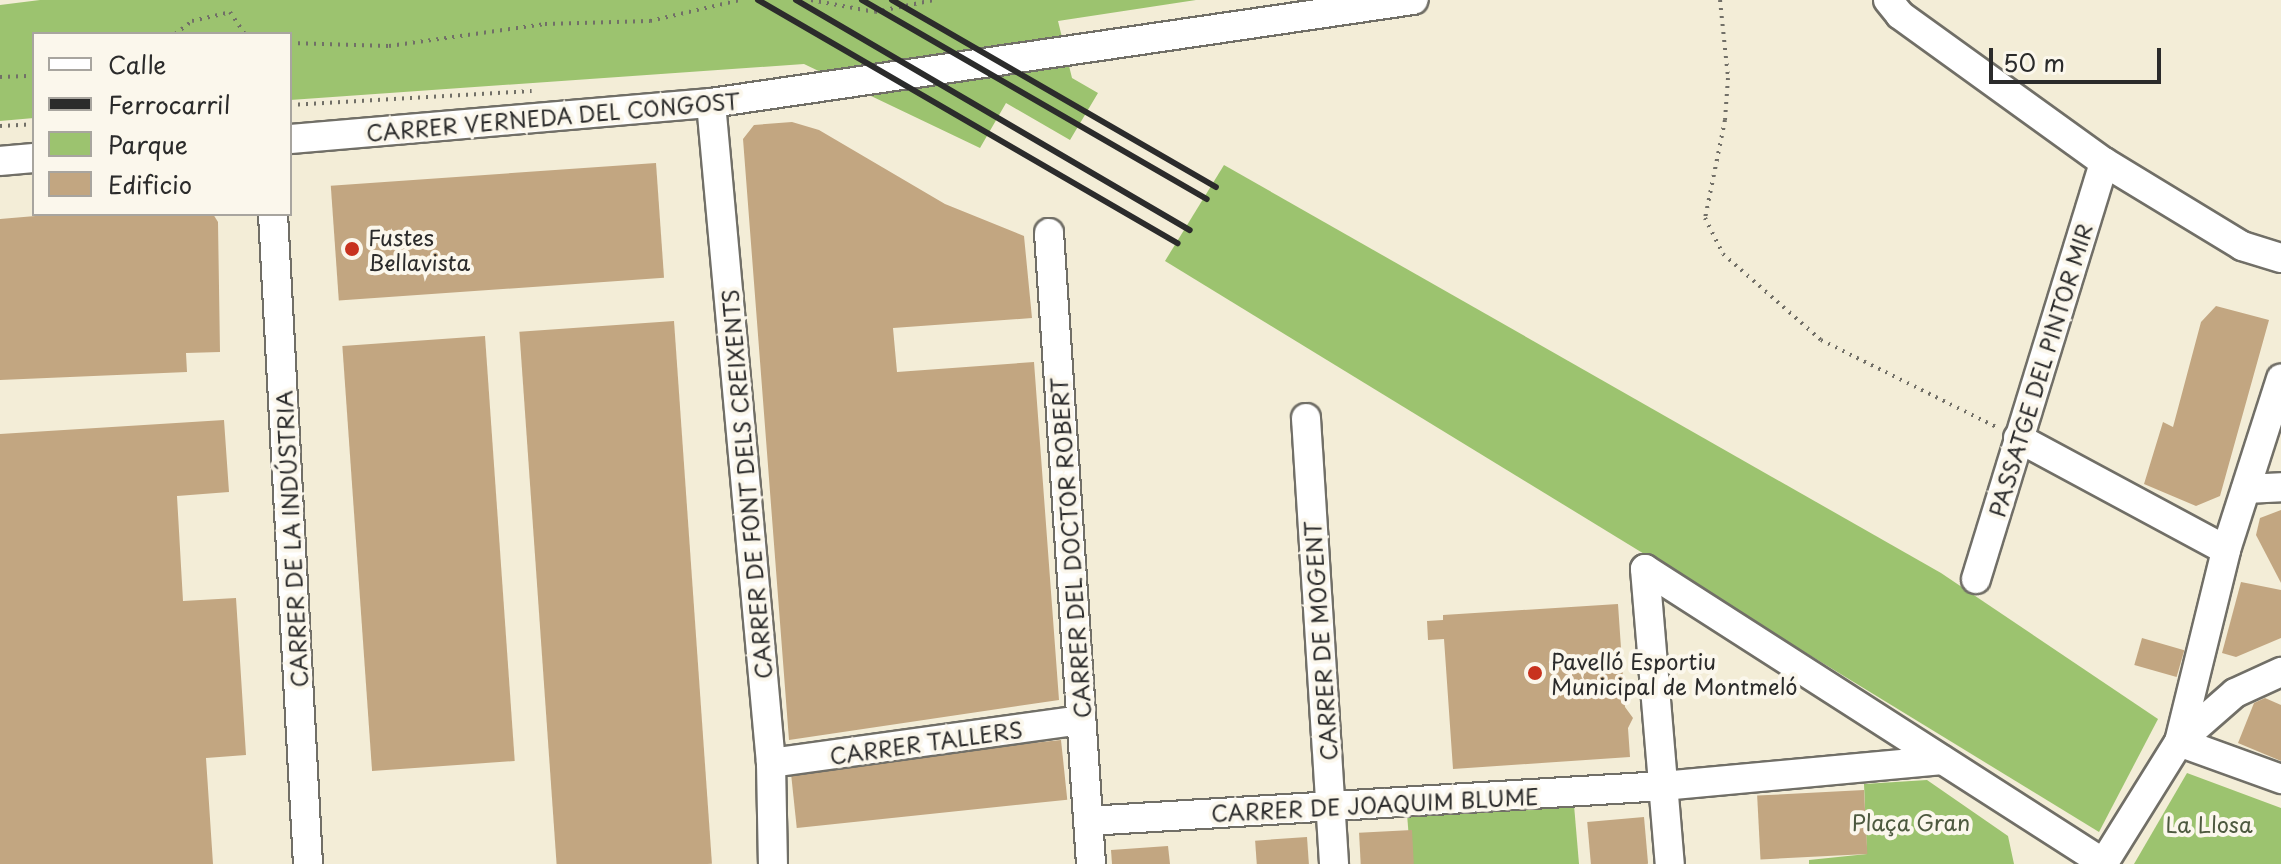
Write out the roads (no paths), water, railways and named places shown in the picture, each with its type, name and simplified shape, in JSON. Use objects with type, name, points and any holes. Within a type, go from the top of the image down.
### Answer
[{"type":"street","name":"CARRER VERNEDA DEL CONGOST","points":[[292,139],[711,103],[1413,0]]},
{"type":"street","points":[[1888,0],[1900,15],[2104,162],[2242,246],[2281,258]]},
{"type":"street","name":"CARRER DE FONT DELS CREIXENTS","points":[[711,103],[771,763],[773,864]]},
{"type":"street","points":[[0,161],[32,158]]},
{"type":"street","name":"PASSATGE DEL PINTOR MIR","points":[[1976,579],[2104,162]]},
{"type":"street","name":"CARRER DE LA INDÚSTRIA","points":[[273,216],[308,864]]},
{"type":"street","name":"CARRER DEL DOCTOR ROBERT","points":[[1049,233],[1091,864]]},
{"type":"street","points":[[1670,864],[1645,569],[2104,864],[2179,742],[2226,550],[2281,379]]},
{"type":"street","name":"CARRER DE MOGENT","points":[[1306,418],[1334,864]]},
{"type":"street","points":[[2018,438],[2226,550]]},
{"type":"street","points":[[2246,489],[2281,487]]},
{"type":"street","points":[[2198,669],[2209,688],[2235,693]]},
{"type":"street","points":[[2179,742],[2235,693],[2281,672]]},
{"type":"street","name":"CARRER TALLERS","points":[[771,763],[1081,720]]},
{"type":"street","points":[[2179,742],[2281,779]]},
{"type":"street","name":"CARRER DE JOAQUIM BLUME","points":[[1088,821],[1663,786],[1942,760]]},
{"type":"railway","points":[[758,0],[1178,243]]},
{"type":"railway","points":[[796,0],[1190,230]]},
{"type":"railway","points":[[862,0],[1207,199]]},
{"type":"railway","points":[[892,0],[1216,187]]},
{"type":"place","name":"Fustes Bellavista","points":[[352,249]]},
{"type":"place","name":"Pavelló Esportiu Municipal de Montmeló","points":[[1535,673]]},
{"type":"park label","name":"Plaça Gran","points":[[1911,822]]},
{"type":"park label","name":"La Llosa","points":[[2209,824]]}]
